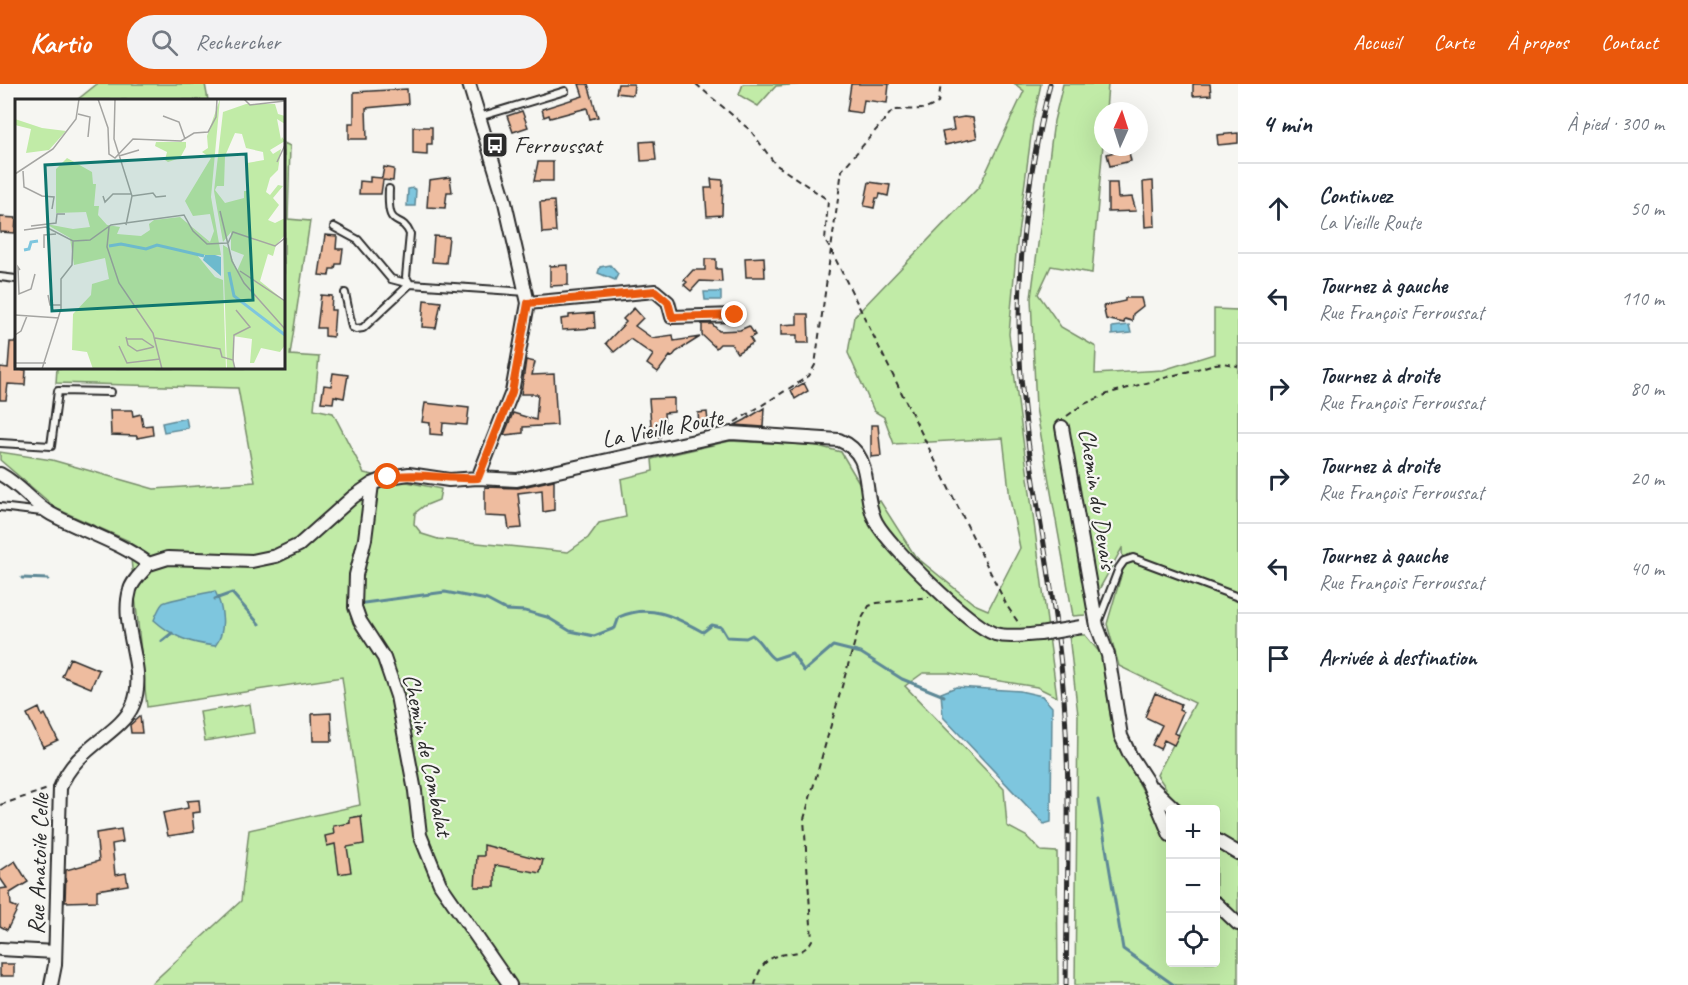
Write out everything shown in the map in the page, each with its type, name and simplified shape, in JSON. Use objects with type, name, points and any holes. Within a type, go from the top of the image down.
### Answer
[{"type":"street","points":[[469,84],[504,198],[528,297],[512,392],[478,478]]},
{"type":"street","points":[[528,297],[655,291],[668,302],[672,317],[735,315]]},
{"type":"street","name":"Chemin du Devais","points":[[1062,427],[1097,626]]},
{"type":"street","name":"La Vieille Route","points":[[149,564],[168,558],[252,561],[276,556],[299,545],[372,484],[388,477],[409,474],[449,480],[478,478],[517,480],[731,433],[839,440],[854,446],[863,459],[869,501],[876,520],[902,554],[972,620],[993,633],[1034,634],[1097,626]]},
{"type":"street","points":[[0,474],[18,484],[49,513],[126,547],[149,564]]},
{"type":"street","name":"Chemin de Combalat","points":[[372,484],[365,538],[356,575],[355,607],[360,621],[384,658],[397,696],[415,791],[420,835],[440,884],[510,985]]},
{"type":"street","name":"Rue Anatoile Celle","points":[[51,985],[55,952],[60,788],[70,767],[133,706],[136,681],[128,604],[130,588],[149,564]]},
{"type":"street","points":[[1097,626],[1108,655],[1121,736],[1148,783],[1166,826]]},
{"type":"street","points":[[1148,783],[1171,805]]},
{"type":"street","points":[[1220,843],[1238,853]]},
{"type":"street","points":[[1220,908],[1238,924]]},
{"type":"street","points":[[0,949],[55,952]]},
{"type":"lane","points":[[479,117],[565,91]]},
{"type":"lane","points":[[389,189],[390,218],[407,229],[410,234],[406,277],[410,284]]},
{"type":"lane","points":[[334,227],[358,240],[391,279],[410,284],[528,297]]},
{"type":"lane","points":[[0,277],[15,279]]},
{"type":"lane","points":[[345,293],[352,327],[356,329],[363,328],[410,284]]},
{"type":"lane","points":[[0,443],[51,446],[58,391],[111,392]]},
{"type":"lane","points":[[0,507],[49,513]]},
{"type":"lane","points":[[1097,626],[1119,568],[1124,561],[1133,558],[1238,597]]},
{"type":"path","points":[[696,84],[751,131],[775,164],[828,200],[825,241],[1007,606],[1034,634]]},
{"type":"path","points":[[731,433],[734,423],[809,376],[815,365],[842,170],[894,110],[927,109],[938,103],[941,84]]},
{"type":"path","name":"Chemin du Devais","points":[[1062,427],[1066,417],[1073,410],[1110,393],[1215,364],[1238,366]]},
{"type":"path","points":[[755,985],[760,969],[766,960],[803,950],[812,940],[804,819],[841,694],[850,651],[865,611],[877,603],[945,595]]},
{"type":"path","points":[[0,805],[40,790],[50,789]]},
{"type":"green space","points":[[97,84],[205,84],[208,99],[78,99]]},
{"type":"green space","points":[[743,84],[805,84],[776,86],[758,106],[739,95]]},
{"type":"green space","points":[[1015,84],[1041,84],[1033,121],[1017,242],[1009,334],[1057,697],[1037,687],[949,673],[923,673],[905,686],[1004,789],[1007,826],[1026,836],[1041,851],[1057,852],[1058,985],[150,985],[241,901],[249,830],[360,805],[342,677],[147,707],[129,541],[57,509],[0,460],[0,452],[52,460],[154,489],[255,482],[238,388],[56,383],[57,369],[285,369],[285,144],[290,146],[288,219],[310,221],[290,355],[319,357],[314,409],[333,413],[364,473],[441,489],[439,500],[424,506],[415,513],[414,524],[422,534],[438,539],[568,552],[588,538],[599,523],[626,517],[621,479],[653,471],[652,459],[730,441],[814,445],[841,452],[860,484],[864,507],[880,501],[915,556],[974,604],[988,610],[1020,548],[1010,499],[1003,438],[894,444],[884,417],[874,411],[848,353],[854,317],[979,187],[1024,91]]},
{"type":"green space","points":[[1063,84],[1108,84],[1107,102],[1094,102],[1094,156],[1102,156],[1092,273],[1051,266],[1038,294],[1061,327],[1096,347],[1095,374],[1163,370],[1214,354],[1214,309],[1238,310],[1238,985],[1075,985],[1078,715],[1069,635],[1085,635],[1101,654],[1111,720],[1120,749],[1148,800],[1166,788],[1157,775],[1195,703],[1119,666],[1107,624],[1123,569],[1122,548],[1085,615],[1073,616],[1036,408],[1031,298],[1054,121]]},
{"type":"green space","points":[[250,704],[254,733],[205,741],[200,712]]},
{"type":"water","points":[[408,189],[416,190],[415,206],[407,206]]},
{"type":"water","points":[[610,265],[618,274],[615,280],[598,273],[600,267]]},
{"type":"water","points":[[704,292],[721,292],[721,300],[705,300]]},
{"type":"water","points":[[1129,325],[1131,333],[1112,335],[1112,327]]},
{"type":"water","points":[[186,418],[188,428],[164,432],[162,423]]},
{"type":"water","points":[[215,591],[220,604],[222,626],[215,646],[182,638],[154,620],[163,603]]},
{"type":"water","points":[[956,687],[1020,691],[1042,696],[1052,707],[1051,822],[1044,824],[943,717],[941,693]]},
{"type":"building","points":[[579,84],[588,84],[598,117],[590,119],[587,108],[550,118],[549,115],[544,117],[542,109],[583,96]]},
{"type":"building","points":[[618,84],[634,84],[633,95],[616,93]]},
{"type":"building","points":[[851,84],[889,84],[887,103],[864,100],[862,113],[847,111]]},
{"type":"building","points":[[1193,84],[1210,84],[1211,95],[1193,96]]},
{"type":"building","points":[[407,89],[408,104],[366,108],[367,139],[349,139],[349,123],[354,123],[354,92]]},
{"type":"building","points":[[522,111],[528,127],[513,132],[507,116]]},
{"type":"building","points":[[973,118],[977,138],[945,145],[942,132],[954,130],[952,119]]},
{"type":"building","points":[[413,127],[432,127],[432,144],[427,144],[427,155],[413,154]]},
{"type":"building","points":[[1238,133],[1238,143],[1218,145],[1217,135]]},
{"type":"building","points":[[654,141],[656,160],[641,161],[640,142]]},
{"type":"building","points":[[1108,156],[1130,156],[1131,161],[1110,166]]},
{"type":"building","points":[[538,162],[553,162],[553,181],[534,181]]},
{"type":"building","points":[[384,167],[394,169],[393,181],[383,180],[381,194],[359,194],[360,181],[370,182],[370,177],[382,178]]},
{"type":"building","points":[[450,177],[452,192],[447,192],[445,208],[427,207],[429,180]]},
{"type":"building","points":[[711,179],[723,180],[722,215],[707,216],[705,188],[712,188]]},
{"type":"building","points":[[1153,181],[1155,226],[1145,227],[1143,182]]},
{"type":"building","points":[[869,182],[890,185],[888,196],[880,194],[879,198],[876,198],[874,208],[864,206]]},
{"type":"building","points":[[1108,183],[1117,183],[1118,198],[1132,197],[1136,211],[1108,212]]},
{"type":"building","points":[[554,201],[556,232],[542,233],[540,202]]},
{"type":"building","points":[[0,217],[15,218],[15,233],[0,232]]},
{"type":"building","points":[[325,235],[337,236],[336,249],[343,249],[341,264],[336,264],[335,269],[330,269],[329,276],[319,275]]},
{"type":"building","points":[[434,236],[449,237],[446,263],[432,262]]},
{"type":"building","points":[[764,257],[765,277],[746,277],[745,258]]},
{"type":"building","points":[[705,259],[716,259],[716,269],[721,269],[722,282],[700,281],[691,291],[684,285],[687,282],[684,280],[693,270],[705,270]]},
{"type":"building","points":[[568,265],[568,285],[550,286],[550,266]]},
{"type":"building","points":[[321,295],[332,296],[331,310],[335,310],[333,337],[325,336],[325,328],[317,328]]},
{"type":"building","points":[[1125,298],[1141,298],[1143,306],[1133,314],[1132,321],[1125,319],[1124,323],[1106,319],[1103,306],[1125,301]]},
{"type":"building","points":[[424,300],[441,302],[436,328],[422,327]]},
{"type":"building","points":[[634,308],[643,318],[635,326],[652,338],[673,335],[674,341],[700,337],[672,357],[670,356],[658,372],[647,364],[653,355],[630,339],[614,352],[606,343],[626,322],[623,319]]},
{"type":"building","points":[[594,313],[595,328],[562,330],[561,319],[569,318],[569,315]]},
{"type":"building","points":[[797,314],[808,314],[809,343],[797,343],[797,335],[781,335],[781,325],[797,324]]},
{"type":"building","points":[[702,324],[712,324],[719,331],[740,330],[749,326],[755,335],[750,338],[753,343],[737,353],[731,344],[720,344],[716,348],[702,335]]},
{"type":"building","points":[[10,342],[15,342],[15,369],[26,370],[25,385],[8,384],[6,400],[0,400],[0,367],[8,368]]},
{"type":"building","points":[[526,360],[535,362],[532,375],[554,374],[557,425],[523,427],[523,433],[504,435],[513,413],[536,420],[538,394],[521,394]]},
{"type":"building","points":[[333,373],[348,375],[344,398],[334,396],[333,403],[321,402],[324,385],[331,386]]},
{"type":"building","points":[[804,383],[808,391],[795,399],[791,390]]},
{"type":"building","points":[[674,398],[674,412],[664,413],[665,430],[660,430],[660,437],[652,437],[649,399]]},
{"type":"building","points":[[425,403],[469,408],[467,425],[443,423],[442,435],[430,434],[430,423],[422,422]]},
{"type":"building","points":[[764,408],[763,427],[735,425],[745,420]]},
{"type":"building","points":[[110,410],[132,410],[133,416],[141,414],[143,426],[152,425],[153,435],[137,438],[137,436],[111,435]]},
{"type":"building","points":[[707,412],[708,422],[699,423],[698,413]]},
{"type":"building","points":[[871,425],[878,425],[881,456],[871,457]]},
{"type":"building","points":[[554,480],[554,510],[543,512],[542,490],[518,493],[522,528],[509,529],[507,517],[485,516],[485,487],[518,488]]},
{"type":"building","points":[[70,658],[99,670],[91,688],[62,676]]},
{"type":"building","points":[[1155,693],[1181,704],[1179,710],[1183,712],[1174,733],[1179,735],[1174,745],[1164,740],[1160,749],[1152,745],[1162,725],[1145,717]]},
{"type":"building","points":[[39,708],[42,716],[45,714],[58,740],[43,747],[27,714]]},
{"type":"building","points":[[331,713],[332,741],[313,741],[312,714]]},
{"type":"building","points":[[140,716],[142,733],[131,733],[130,725]]},
{"type":"building","points":[[199,800],[200,812],[192,813],[194,832],[168,836],[163,813],[188,808],[187,801]]},
{"type":"building","points":[[361,816],[364,844],[347,847],[351,872],[339,874],[335,844],[327,846],[325,836],[334,834],[333,826],[350,823],[350,818]]},
{"type":"building","points":[[121,829],[123,842],[112,844],[115,875],[126,873],[128,885],[97,890],[97,901],[65,902],[66,870],[99,861],[96,833]]},
{"type":"building","points":[[484,845],[543,860],[540,873],[495,865],[495,887],[475,887],[477,856],[484,856]]},
{"type":"building","points":[[15,861],[28,882],[10,893],[11,905],[18,908],[7,930],[0,926],[0,889],[7,888],[0,878],[0,871]]},
{"type":"building","points":[[0,964],[14,964],[14,976],[0,976]]},
{"type":"waterway","points":[[22,578],[48,579]]},
{"type":"waterway","points":[[364,603],[445,592],[487,600],[506,610],[525,611],[547,617],[570,631],[594,636],[615,628],[619,617],[642,611],[652,612],[673,617],[703,632],[712,625],[721,627],[727,637],[746,638],[752,635],[774,659],[792,653],[804,671],[833,646],[861,653],[902,679],[944,696]]},
{"type":"waterway","points":[[215,599],[232,593],[259,624]]},
{"type":"waterway","points":[[162,641],[172,633]]},
{"type":"waterway","points":[[1098,800],[1123,949],[1174,985]]},
{"type":"railway","points":[[1050,84],[1028,193],[1021,266],[1019,340],[1025,414],[1058,638],[1065,714],[1068,830],[1066,985]]},
{"type":"place","name":"Ferroussat","points":[[495,145]]},
{"type":"route","points":[[388,477],[409,474],[449,480],[478,478],[512,392],[528,303],[655,291],[668,302],[672,317],[735,315]]}]
